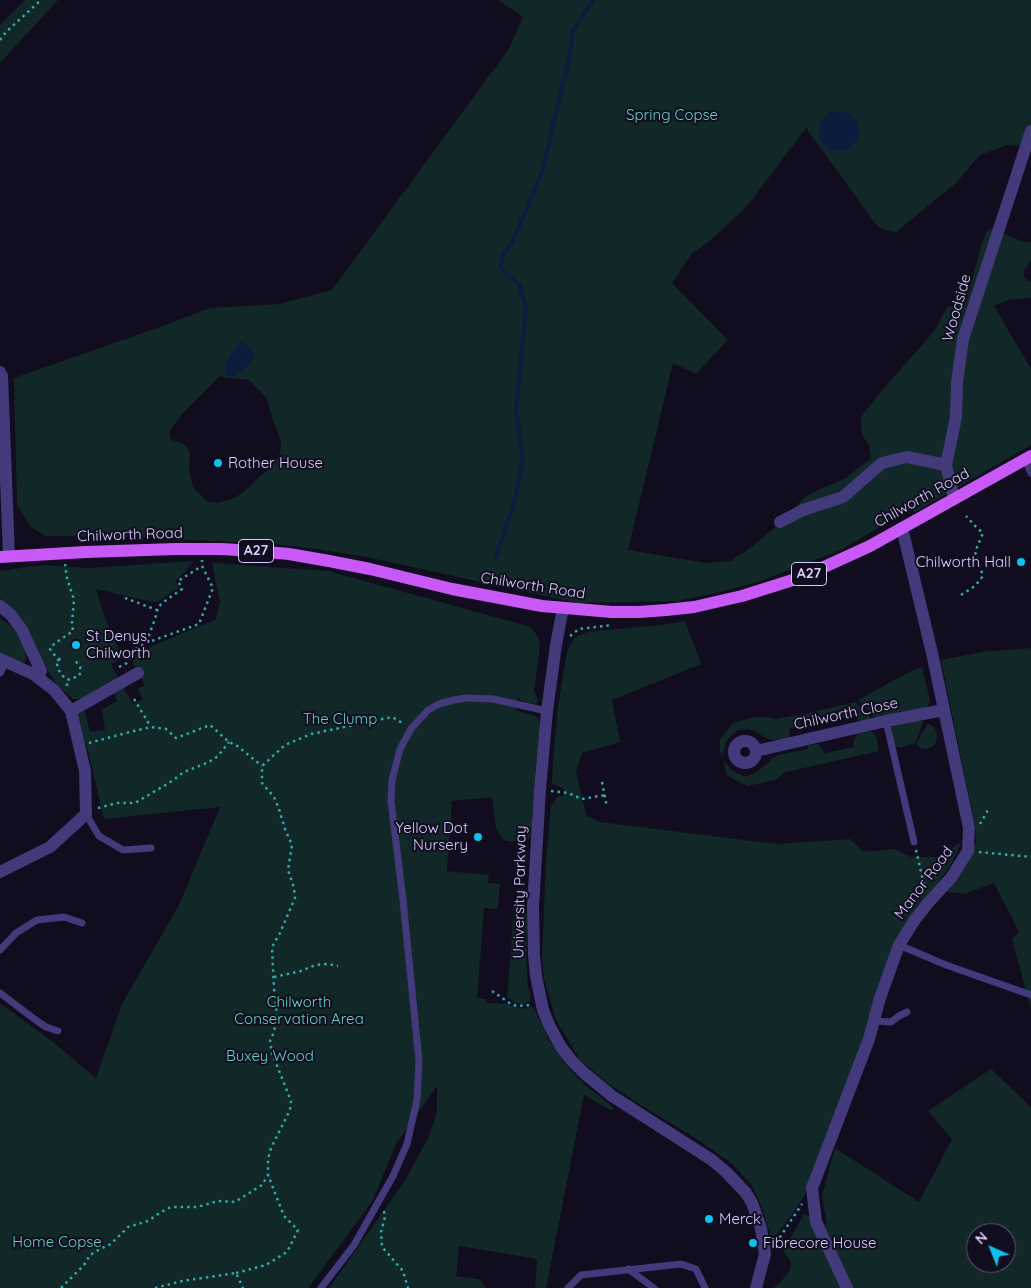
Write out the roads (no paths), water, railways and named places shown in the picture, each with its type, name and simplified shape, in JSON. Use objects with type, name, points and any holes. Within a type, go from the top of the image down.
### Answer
[{"type":"main road","name":"Chilworth Road","points":[[5,557],[130,550],[202,549],[254,551],[311,558],[517,602],[563,608],[604,612],[639,612],[694,607],[769,588],[817,570],[870,546],[1028,458]]},
{"type":"street","name":"Woodside","points":[[954,500],[946,465],[956,417],[957,382],[963,339],[1031,131]]},
{"type":"street","points":[[0,372],[2,376],[5,557]]},
{"type":"street","points":[[780,522],[803,510],[843,498],[882,463],[907,456],[946,465]]},
{"type":"street","name":"Manor Road","points":[[847,1288],[816,1222],[812,1188],[869,1039],[880,998],[899,945],[914,921],[951,878],[968,851],[969,828],[902,528]]},
{"type":"street","points":[[0,606],[11,615],[22,630],[41,671],[38,678]]},
{"type":"street","name":"University Parkway","points":[[563,608],[547,711],[533,906],[534,955],[541,1002],[549,1025],[561,1047],[571,1060],[620,1102],[712,1160],[738,1184],[752,1203],[761,1228],[765,1254],[756,1288]]},
{"type":"street","points":[[0,872],[50,846],[86,814],[85,771],[71,711],[54,690],[33,674],[2,665]]},
{"type":"street","points":[[71,711],[138,673]]},
{"type":"street","name":"Chilworth Close","points":[[756,751],[886,721],[944,710]]},
{"type":"lane","points":[[1028,458],[1031,473]]},
{"type":"lane","points":[[321,1288],[354,1244],[393,1176],[407,1144],[417,1100],[418,1061],[403,900],[391,801],[392,780],[400,749],[411,729],[428,710],[439,704],[466,698],[493,699],[547,711]]},
{"type":"lane","points":[[886,721],[914,842]]},
{"type":"lane","points":[[86,814],[99,836],[123,850],[151,848]]},
{"type":"lane","points":[[0,950],[16,933],[37,920],[64,917],[82,923]]},
{"type":"lane","points":[[899,945],[946,965],[1031,995]]},
{"type":"lane","points":[[0,993],[46,1027],[58,1031]]},
{"type":"lane","points":[[874,1021],[891,1022],[907,1012]]},
{"type":"lane","points":[[568,1288],[581,1274],[681,1264],[696,1269],[705,1288]]},
{"type":"lane","points":[[628,1269],[654,1288]]},
{"type":"water","points":[[839,111],[853,117],[859,131],[853,145],[839,151],[825,145],[819,131],[825,117]]},
{"type":"water","points":[[241,342],[252,351],[255,357],[254,360],[244,369],[229,377],[225,373],[226,364],[238,343]]},
{"type":"waterway","points":[[496,557],[515,500],[523,460],[516,410],[526,309],[520,286],[500,268],[503,255],[513,241],[542,172],[569,59],[573,31],[593,0]]},
{"type":"place","name":"Rother House","points":[[218,463]]},
{"type":"place","name":"Chilworth Hall","points":[[1021,562]]},
{"type":"place","name":"St Denys, Chilworth","points":[[76,645]]},
{"type":"place","name":"Yellow Dot Nursery","points":[[478,837]]},
{"type":"place","name":"Merck","points":[[709,1219]]},
{"type":"place","name":"Fibrecore House","points":[[753,1243]]},
{"type":"park label","name":"Spring Copse","points":[[672,115]]},
{"type":"park label","name":"The Clump","points":[[340,719]]},
{"type":"park label","name":"Chilworth Conservation Area","points":[[299,1010]]},
{"type":"park label","name":"Buxey Wood","points":[[270,1056]]},
{"type":"park label","name":"Home Copse","points":[[57,1242]]}]
